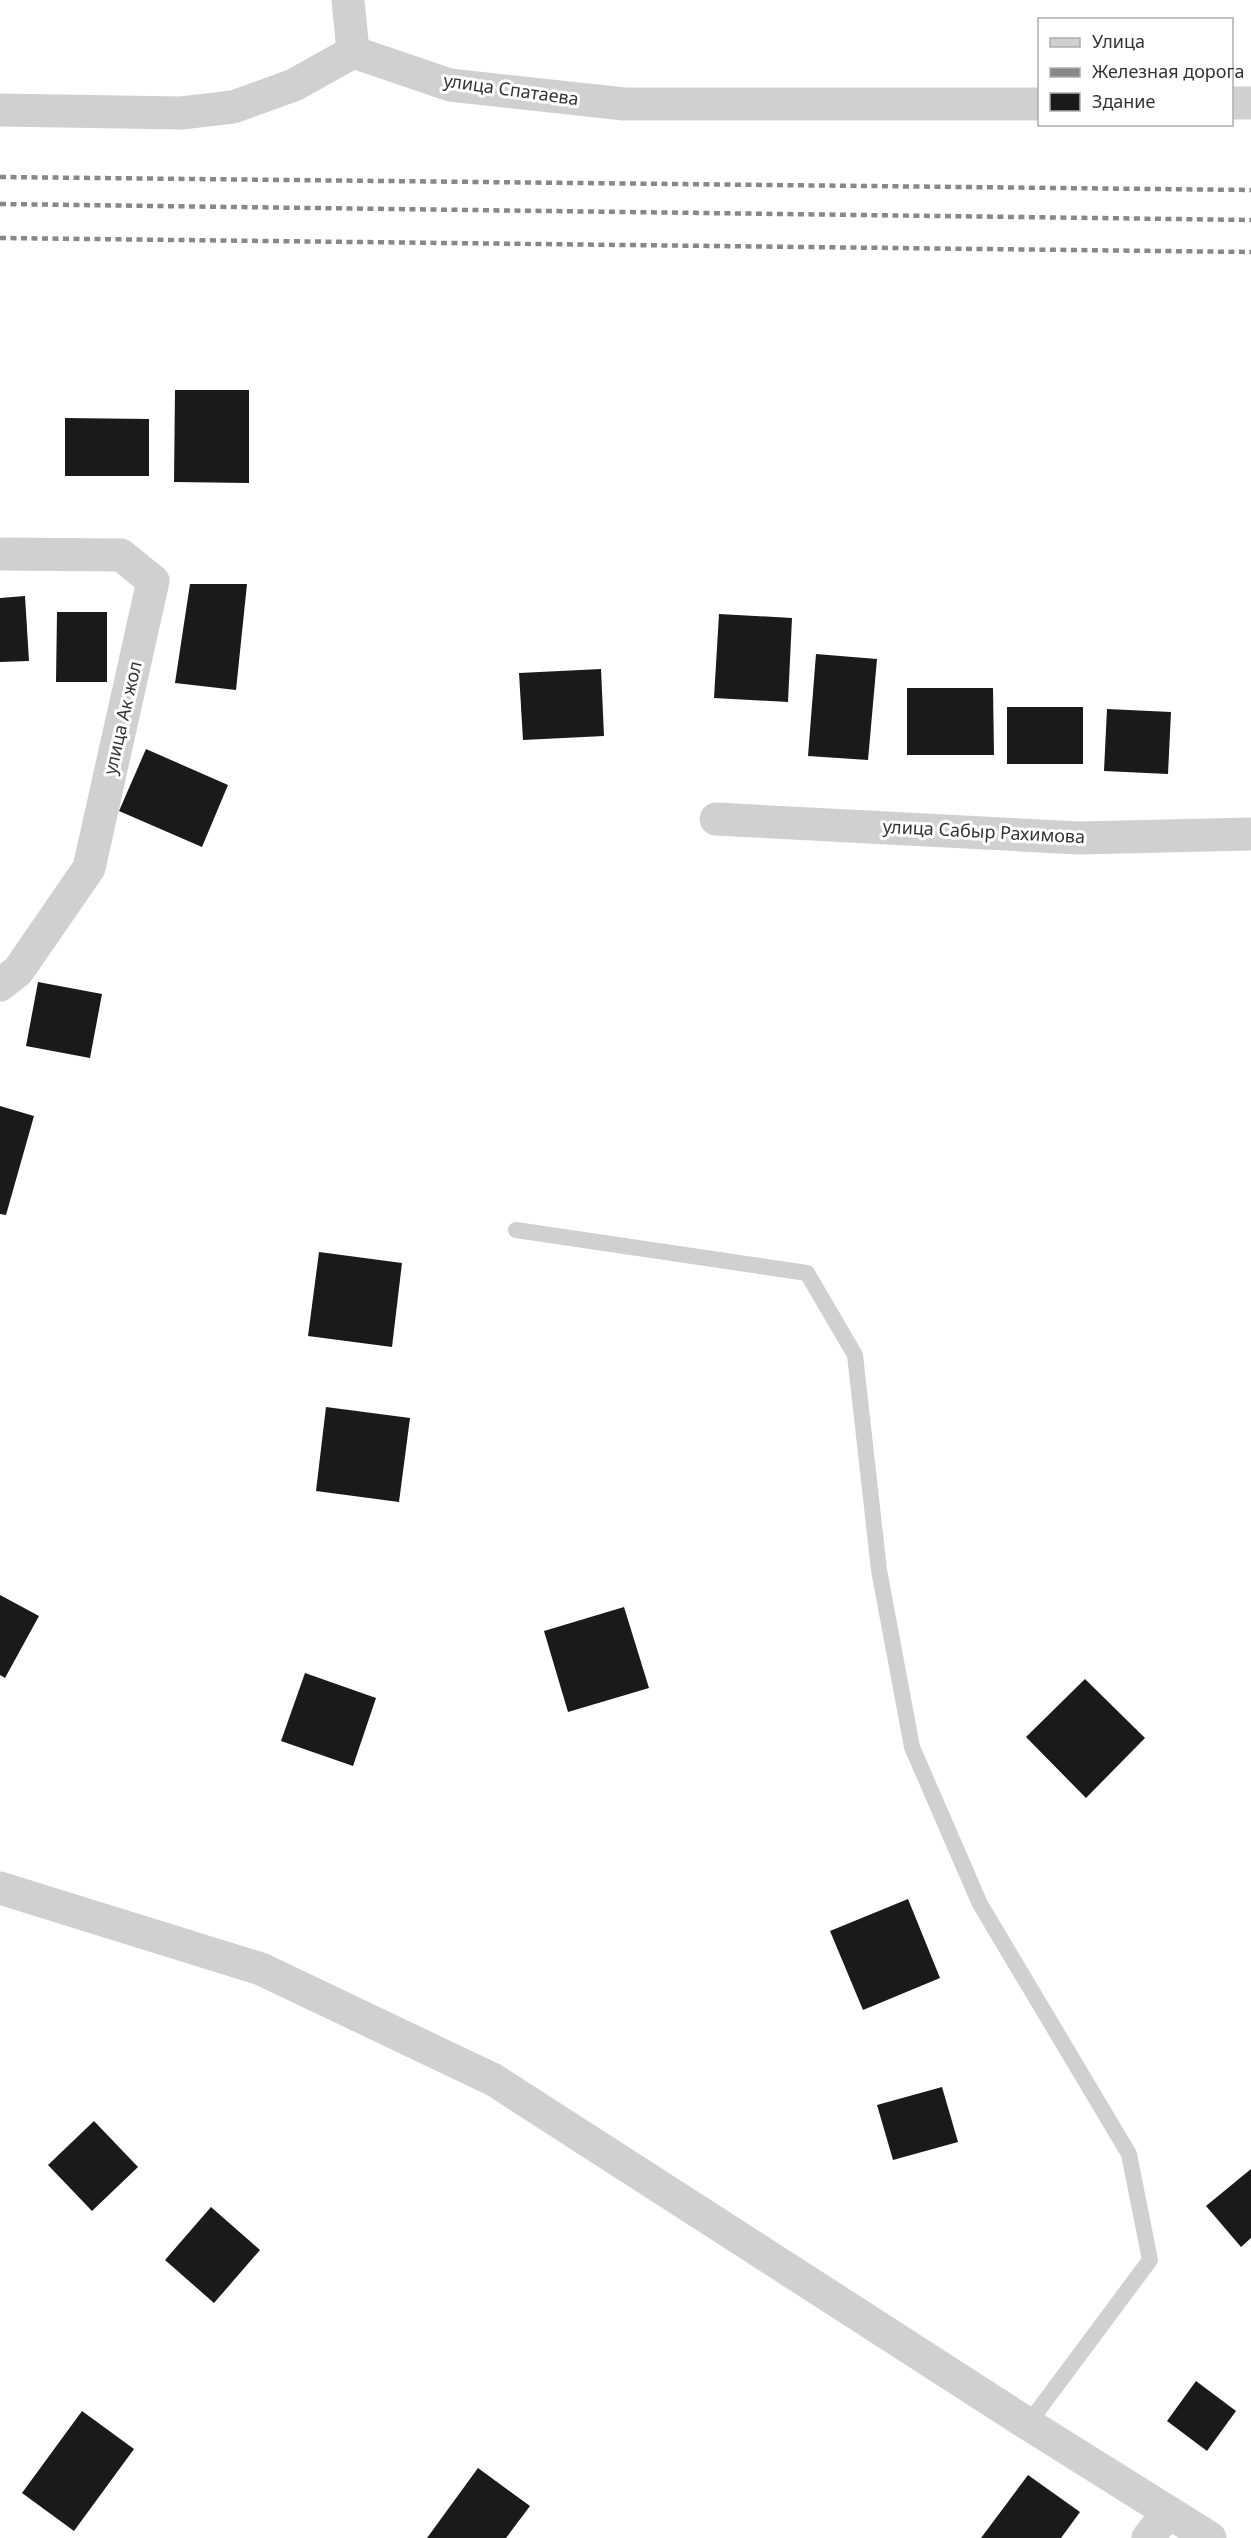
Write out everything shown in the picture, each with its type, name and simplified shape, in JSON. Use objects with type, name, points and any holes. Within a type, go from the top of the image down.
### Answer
[{"type":"street","points":[[0,110],[181,113],[233,107],[294,85],[353,52],[348,0]]},
{"type":"street","name":"улица Спатаева","points":[[353,52],[450,85],[624,104],[1038,104]]},
{"type":"street","points":[[1233,103],[1251,103]]},
{"type":"street","name":"улица Ак жол","points":[[0,554],[121,555],[153,581],[89,868],[18,971],[0,985]]},
{"type":"street","name":"улица Сабыр Рахимова","points":[[716,819],[1079,838],[1251,834]]},
{"type":"street","points":[[0,1888],[261,1969],[494,2080],[1028,2424],[1210,2538]]},
{"type":"street","points":[[1148,2538],[1168,2512]]},
{"type":"lane","points":[[516,1230],[807,1273],[855,1355],[879,1570],[912,1747],[980,1904],[1129,2154],[1150,2260],[1028,2424]]},
{"type":"building","points":[[175,390],[249,390],[249,483],[174,482]]},
{"type":"building","points":[[65,418],[149,419],[149,476],[65,476]]},
{"type":"building","points":[[190,584],[247,584],[236,690],[175,683]]},
{"type":"building","points":[[25,596],[29,661],[0,662],[0,598]]},
{"type":"building","points":[[57,612],[107,612],[107,682],[56,682]]},
{"type":"building","points":[[719,614],[792,618],[788,702],[714,698]]},
{"type":"building","points":[[816,654],[877,659],[868,760],[808,756]]},
{"type":"building","points":[[601,669],[604,736],[523,740],[519,673]]},
{"type":"building","points":[[907,688],[993,688],[994,755],[907,755]]},
{"type":"building","points":[[1007,707],[1083,707],[1083,764],[1007,764]]},
{"type":"building","points":[[1107,709],[1171,712],[1168,774],[1104,771]]},
{"type":"building","points":[[146,749],[228,785],[202,847],[119,811]]},
{"type":"building","points":[[38,982],[102,994],[90,1058],[26,1046]]},
{"type":"building","points":[[0,1106],[34,1116],[6,1215],[0,1214]]},
{"type":"building","points":[[319,1252],[402,1263],[392,1347],[308,1336]]},
{"type":"building","points":[[326,1407],[410,1418],[399,1502],[316,1491]]},
{"type":"building","points":[[0,1595],[39,1616],[5,1678],[0,1675]]},
{"type":"building","points":[[624,1607],[649,1688],[568,1712],[544,1631]]},
{"type":"building","points":[[305,1673],[376,1698],[353,1766],[281,1741]]},
{"type":"building","points":[[1085,1679],[1145,1738],[1086,1798],[1026,1737]]},
{"type":"building","points":[[908,1899],[940,1978],[863,2010],[830,1931]]},
{"type":"building","points":[[942,2087],[958,2142],[893,2160],[877,2105]]},
{"type":"building","points":[[94,2121],[138,2167],[92,2211],[48,2165]]},
{"type":"building","points":[[1251,2169],[1251,2238],[1241,2247],[1206,2206]]},
{"type":"building","points":[[211,2207],[260,2250],[214,2303],[165,2260]]},
{"type":"building","points":[[1196,2381],[1236,2411],[1207,2451],[1167,2421]]},
{"type":"building","points":[[82,2411],[134,2449],[74,2531],[22,2493]]},
{"type":"building","points":[[478,2468],[530,2506],[506,2538],[427,2538]]},
{"type":"building","points":[[1028,2475],[1080,2512],[1061,2538],[981,2538]]},
{"type":"railway","points":[[0,177],[1251,190]]},
{"type":"railway","points":[[0,204],[1251,220]]},
{"type":"railway","points":[[0,238],[1251,252]]}]
